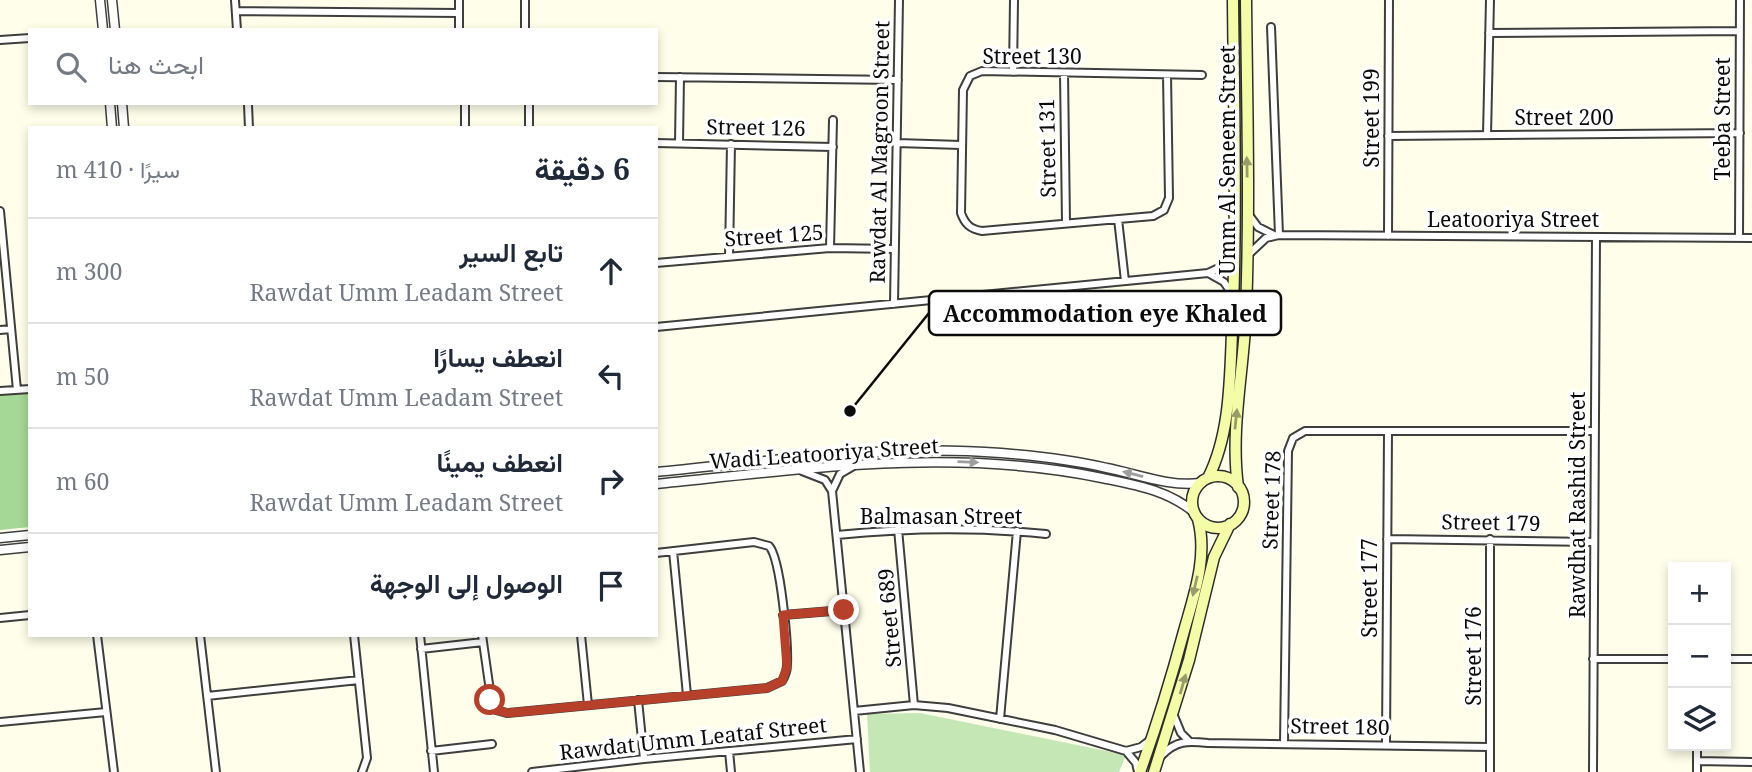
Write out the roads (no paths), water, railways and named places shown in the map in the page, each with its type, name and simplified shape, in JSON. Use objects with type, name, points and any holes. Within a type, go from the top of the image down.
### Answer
[{"type":"main road","name":"Umm Al Seneem Street","points":[[1204,480],[1217,460],[1224,430],[1234,297],[1233,0]]},
{"type":"main road","name":"Umm Al Seneem Street","points":[[1238,487],[1234,431],[1246,314],[1248,255],[1245,0]]},
{"type":"main road","points":[[1139,772],[1171,681],[1200,567],[1202,539],[1192,497],[1204,480],[1225,477],[1238,487],[1242,495],[1242,512],[1230,524],[1214,557],[1174,716],[1154,772]]},
{"type":"main road","points":[[1196,516],[1214,527],[1230,524]]},
{"type":"street","points":[[100,0],[103,28]]},
{"type":"street","points":[[112,0],[115,28]]},
{"type":"street","points":[[235,0],[237,28]]},
{"type":"street","points":[[459,0],[459,28]]},
{"type":"street","points":[[525,0],[525,28]]},
{"type":"street","name":"Rawdat Al Magroon Street","points":[[894,304],[899,0]]},
{"type":"street","points":[[1013,72],[1014,0]]},
{"type":"street","name":"Street 199","points":[[1388,236],[1389,0]]},
{"type":"street","points":[[1487,135],[1489,0]]},
{"type":"street","name":"Teeba Street","points":[[1739,238],[1740,0]]},
{"type":"street","points":[[236,11],[459,13]]},
{"type":"street","points":[[1271,27],[1276,235]]},
{"type":"street","points":[[1489,33],[1740,31]]},
{"type":"street","points":[[0,40],[28,38]]},
{"type":"street","name":"Street 130","points":[[1167,75],[1168,198],[1164,210],[1153,216],[982,231],[968,226],[961,213],[961,145],[963,90],[970,76],[982,71],[1202,75]]},
{"type":"street","name":"Street 131","points":[[1063,73],[1066,223]]},
{"type":"street","points":[[658,77],[898,80]]},
{"type":"street","name":"Street 126","points":[[678,143],[680,78]]},
{"type":"street","points":[[110,105],[112,126]]},
{"type":"street","points":[[122,105],[124,126]]},
{"type":"street","points":[[248,105],[249,126]]},
{"type":"street","points":[[465,105],[465,126]]},
{"type":"street","points":[[529,106],[529,126]]},
{"type":"street","name":"Street 126","points":[[830,248],[833,120]]},
{"type":"street","name":"Street 200","points":[[1388,136],[1740,133]]},
{"type":"street","name":"Street 126","points":[[658,143],[832,147]]},
{"type":"street","points":[[897,143],[961,145]]},
{"type":"street","points":[[729,256],[730,144]]},
{"type":"street","points":[[0,211],[17,390]]},
{"type":"street","points":[[1248,213],[1258,227],[1276,235]]},
{"type":"street","points":[[1118,219],[1125,281]]},
{"type":"street","points":[[1248,255],[1258,242],[1276,235]]},
{"type":"street","name":"Leatooriya Street","points":[[1276,235],[1752,239]]},
{"type":"street","name":"Rawdhat Rashid Street","points":[[1592,772],[1596,237]]},
{"type":"street","name":"Street 125","points":[[658,263],[830,248],[895,249]]},
{"type":"street","points":[[658,327],[1208,273],[1226,265],[1235,250]]},
{"type":"street","points":[[1208,273],[1224,282],[1234,297]]},
{"type":"street","points":[[0,330],[11,329]]},
{"type":"street","points":[[0,391],[28,389]]},
{"type":"street","name":"Street 178","points":[[1284,743],[1289,444],[1298,433],[1595,431]]},
{"type":"street","name":"Street 177","points":[[1386,744],[1388,432]]},
{"type":"street","name":"Wadi Leatooriya Street","points":[[658,472],[888,451],[936,450],[1081,462],[1175,484],[1204,480]]},
{"type":"street","name":"Wadi Leatooriya Street","points":[[658,484],[858,465],[945,461],[1000,464],[1079,473],[1156,490],[1172,496],[1196,516]]},
{"type":"street","points":[[832,491],[840,474],[858,465]]},
{"type":"street","points":[[798,470],[819,476],[828,483],[832,491],[860,772]]},
{"type":"street","name":"Balmasan Street","points":[[837,535],[898,529],[981,528],[1046,534]]},
{"type":"street","name":"Street 689","points":[[898,529],[915,705]]},
{"type":"street","points":[[1000,719],[1017,531]]},
{"type":"street","points":[[0,538],[28,535]]},
{"type":"street","name":"Street 179","points":[[1387,539],[1594,542]]},
{"type":"street","name":"Street 176","points":[[1490,539],[1490,772]]},
{"type":"street","points":[[421,649],[482,639],[490,700],[496,710],[508,713],[767,688],[782,681],[787,667],[783,615],[776,557],[769,546],[754,542],[658,553]]},
{"type":"street","points":[[0,550],[28,547]]},
{"type":"street","points":[[673,551],[687,695]]},
{"type":"street","points":[[783,615],[844,610]]},
{"type":"street","points":[[0,618],[28,615]]},
{"type":"street","points":[[97,637],[114,772]]},
{"type":"street","points":[[200,637],[216,772]]},
{"type":"street","points":[[354,637],[367,758],[362,772]]},
{"type":"street","points":[[420,637],[434,772]]},
{"type":"street","points":[[581,637],[588,705]]},
{"type":"street","points":[[1593,659],[1668,659]]},
{"type":"street","points":[[1731,659],[1752,659]]},
{"type":"street","points":[[207,695],[359,680]]},
{"type":"street","points":[[638,700],[644,759]]},
{"type":"street","points":[[854,711],[915,705],[948,708],[1055,730],[1126,751],[1141,747],[1153,737]]},
{"type":"street","points":[[0,722],[106,712]]},
{"type":"street","points":[[1174,716],[1178,729],[1189,741]]},
{"type":"street","name":"Rawdat Umm Leataf Street","points":[[535,772],[644,759],[858,740]]},
{"type":"street","points":[[1160,757],[1176,743],[1189,741]]},
{"type":"street","name":"Street 180","points":[[1189,741],[1490,747]]},
{"type":"street","points":[[431,751],[492,744]]},
{"type":"street","points":[[729,751],[732,772]]},
{"type":"street","points":[[1126,751],[1136,763],[1139,772]]},
{"type":"street","points":[[1697,751],[1697,772]]},
{"type":"street","points":[[1697,761],[1752,762]]},
{"type":"place","name":"Accommodation eye Khaled","points":[[850,411]]}]
